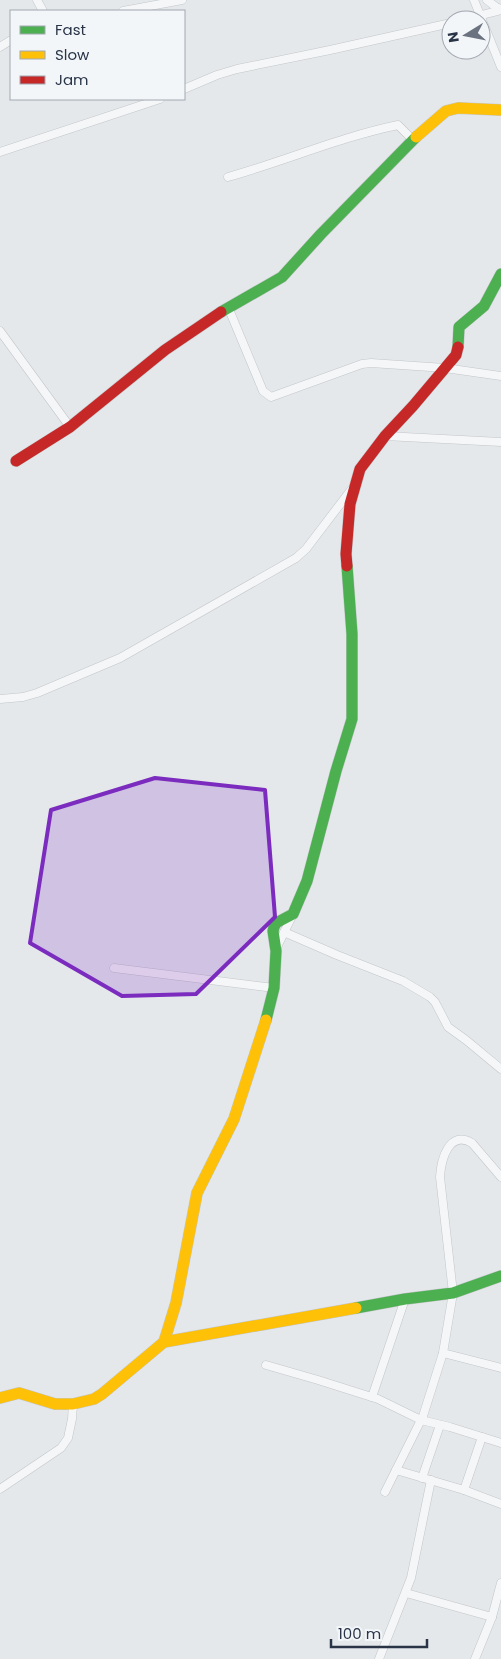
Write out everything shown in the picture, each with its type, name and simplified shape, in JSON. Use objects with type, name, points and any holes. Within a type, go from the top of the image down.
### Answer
[{"type":"street","points":[[128,10],[182,0]]},
{"type":"street","points":[[487,0],[501,9]]},
{"type":"street","points":[[185,89],[237,69],[441,25]]},
{"type":"street","points":[[491,43],[501,67]]},
{"type":"street","points":[[0,152],[157,100]]},
{"type":"street","points":[[16,461],[70,427],[165,350],[228,307],[282,277],[413,140],[446,111],[458,108],[501,110]]},
{"type":"street","points":[[228,177],[375,130],[398,125],[413,140]]},
{"type":"street","points":[[276,951],[307,881],[353,713],[352,634],[346,554],[350,504],[354,487],[360,470],[385,436],[456,355],[459,327],[484,306],[501,274]]},
{"type":"street","points":[[228,307],[263,391],[271,397],[362,364],[371,363],[445,368],[501,376]]},
{"type":"street","points":[[0,331],[70,427]]},
{"type":"street","points":[[385,436],[501,442]]},
{"type":"street","points":[[0,699],[23,697],[37,693],[120,658],[296,558],[306,549],[354,487]]},
{"type":"street","points":[[164,1342],[176,1303],[196,1193],[234,1119],[264,1028],[274,988],[276,951],[274,927],[276,923],[293,914]]},
{"type":"street","points":[[284,932],[403,981],[430,997],[448,1027],[501,1069]]},
{"type":"street","points":[[114,968],[274,988]]},
{"type":"street","points":[[385,1492],[421,1420],[443,1352],[453,1293],[440,1177],[448,1146],[456,1140],[467,1140],[472,1143],[501,1177]]},
{"type":"street","points":[[0,1398],[19,1393],[54,1404],[73,1404],[94,1399],[164,1342],[405,1298],[453,1293],[501,1276]]},
{"type":"street","points":[[372,1397],[405,1298]]},
{"type":"street","points":[[443,1352],[501,1368]]},
{"type":"street","points":[[266,1365],[372,1397],[421,1420],[501,1443]]},
{"type":"street","points":[[0,1489],[61,1448],[68,1438],[73,1404]]},
{"type":"street","points":[[422,1478],[440,1425]]},
{"type":"street","points":[[464,1490],[482,1437]]},
{"type":"street","points":[[396,1470],[464,1490],[501,1504]]},
{"type":"street","points":[[379,1659],[411,1578],[431,1480]]},
{"type":"street","points":[[475,1659],[492,1617],[501,1583]]},
{"type":"street","points":[[406,1593],[492,1617]]},
{"type":"highlighted area","points":[[155,778],[265,790],[275,917],[196,994],[122,996],[30,943],[51,810]]},
{"type":"traffic: fast","points":[[221,312],[282,277],[321,234],[416,137]]},
{"type":"traffic: fast","points":[[458,347],[459,327],[484,306],[501,274]]},
{"type":"traffic: fast","points":[[266,1020],[274,988],[276,951],[274,927],[276,923],[293,914],[307,881],[352,719],[352,634],[347,566]]},
{"type":"traffic: fast","points":[[356,1308],[453,1293],[501,1276]]},
{"type":"traffic: slow","points":[[416,137],[446,111],[458,108],[501,110]]},
{"type":"traffic: slow","points":[[164,1342],[176,1303],[197,1193],[234,1119],[266,1020]]},
{"type":"traffic: slow","points":[[0,1398],[19,1393],[55,1404],[73,1404],[94,1399],[164,1342],[356,1308]]},
{"type":"traffic: jam","points":[[16,461],[70,427],[165,350],[221,312]]},
{"type":"traffic: jam","points":[[347,566],[346,554],[350,504],[360,469],[385,436],[456,355],[458,347]]}]
